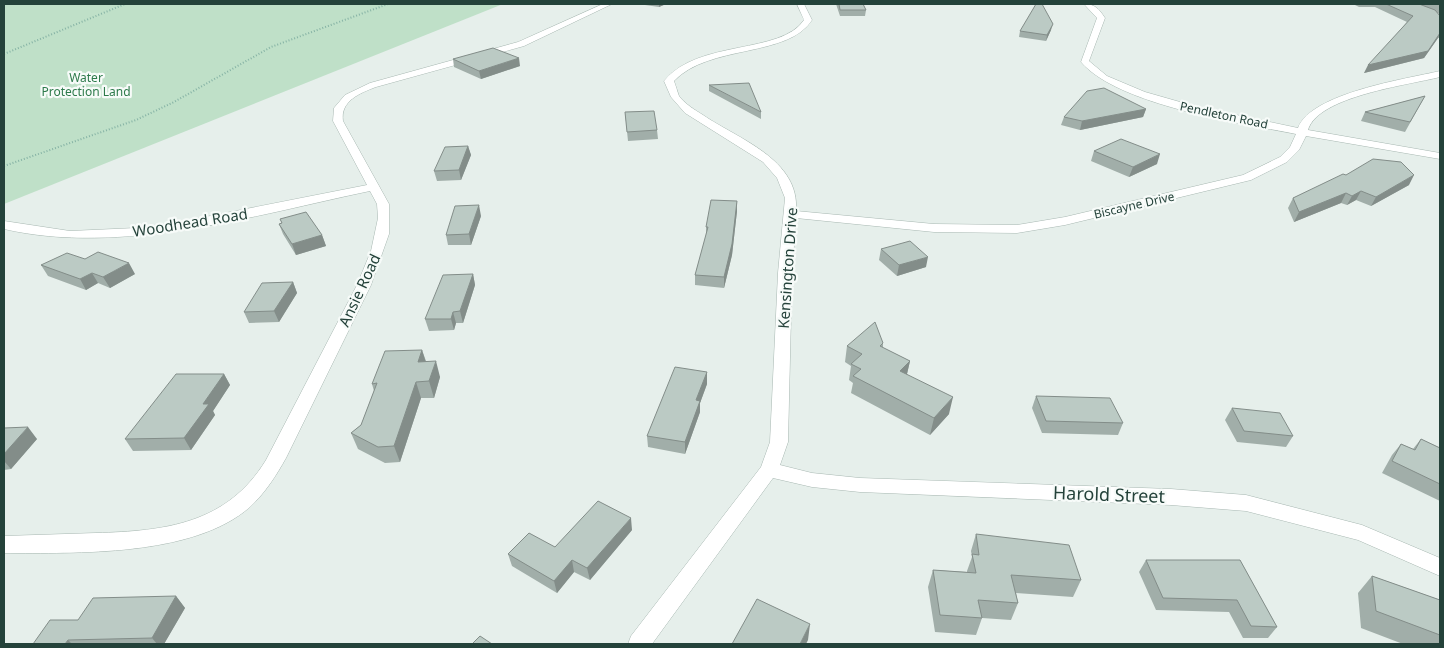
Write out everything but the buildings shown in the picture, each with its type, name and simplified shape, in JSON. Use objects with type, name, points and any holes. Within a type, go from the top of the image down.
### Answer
[{"type":"street","name":"Ansie Road","points":[[4,545],[142,540],[168,537],[208,523],[251,494],[266,476],[283,444],[383,240],[385,211],[375,187],[337,117],[338,109],[348,98],[381,82],[529,41],[608,4]]},
{"type":"street","name":"Kensington Drive","points":[[639,644],[768,470],[779,442],[785,274],[790,214],[789,189],[772,162],[684,106],[676,98],[669,81],[679,69],[696,60],[777,40],[802,30],[808,20],[801,4]]},
{"type":"street","name":"Pendleton Road","points":[[1087,4],[1097,11],[1101,18],[1095,38],[1086,54],[1085,62],[1089,69],[1099,76],[1121,87],[1168,102],[1301,131],[1440,156]]},
{"type":"street","name":"Biscayne Drive","points":[[790,214],[934,228],[999,230],[1036,226],[1247,178],[1271,167],[1290,154],[1298,143],[1301,131],[1312,114],[1328,105],[1440,74]]},
{"type":"street","name":"Woodhead Road","points":[[4,225],[45,234],[65,235],[148,231],[375,187]]},
{"type":"street","name":"Harold Street","points":[[768,470],[812,480],[860,485],[1171,496],[1246,503],[1362,533],[1440,567]]},
{"type":"path","points":[[4,54],[125,4]]},
{"type":"path","points":[[4,166],[136,120],[181,98],[271,47],[310,31],[388,4]]},
{"type":"green space","name":"Water Protection Land","points":[[4,4],[503,4],[4,204]]}]
